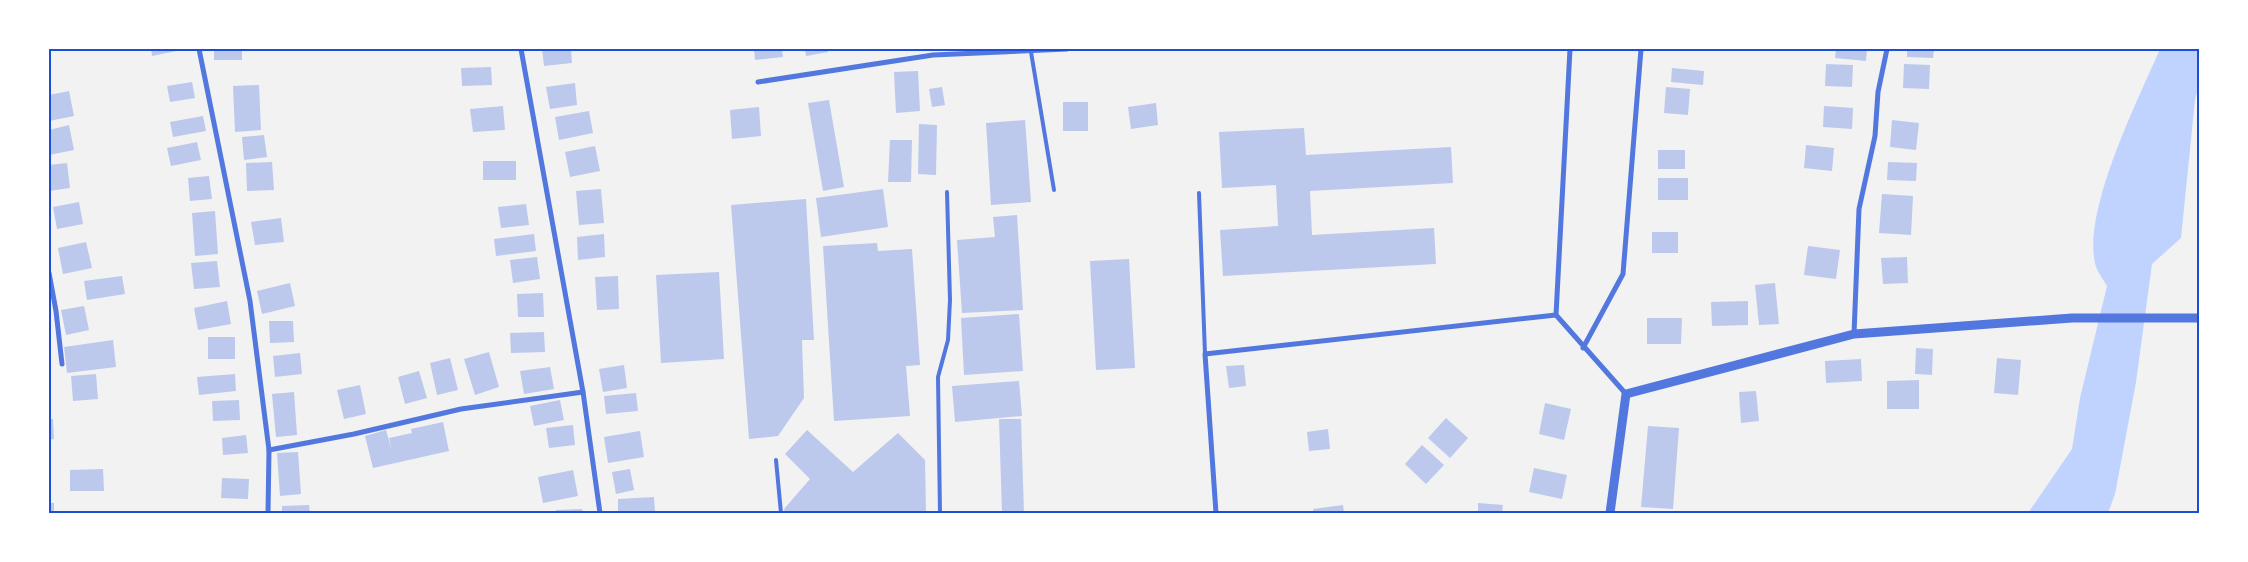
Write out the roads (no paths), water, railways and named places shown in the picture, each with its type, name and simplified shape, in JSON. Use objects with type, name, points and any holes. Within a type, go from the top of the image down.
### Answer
[{"type":"street","points":[[199,49],[250,301],[269,450],[268,513]]},
{"type":"street","points":[[521,49],[583,392],[600,513]]},
{"type":"street","points":[[758,82],[933,55],[1031,52],[1063,49]]},
{"type":"street","points":[[1570,49],[1556,315],[1583,348],[1626,394]]},
{"type":"street","points":[[1583,348],[1623,274],[1641,49]]},
{"type":"street","points":[[1854,334],[1859,209],[1875,136],[1878,92],[1888,49]]},
{"type":"street","points":[[49,273],[56,311],[62,364]]},
{"type":"street","points":[[49,312],[56,311]]},
{"type":"street","points":[[1216,513],[1205,354],[1556,315]]},
{"type":"street","points":[[1626,394],[1854,334],[2072,318],[2199,318]]},
{"type":"street","points":[[269,450],[354,434],[461,409],[583,392]]},
{"type":"street","points":[[1610,513],[1626,394]]},
{"type":"lane","points":[[1031,52],[1054,190]]},
{"type":"lane","points":[[940,513],[938,377],[948,340],[950,300],[947,192]]},
{"type":"lane","points":[[1199,193],[1205,354]]},
{"type":"lane","points":[[776,460],[781,513]]},
{"type":"water","points":[[2160,49],[2199,49],[2199,85],[2195,100],[2181,238],[2152,264],[2136,382],[2115,494],[2108,513],[2028,513],[2072,449],[2080,398],[2107,286],[2098,272],[2095,263],[2093,240],[2097,214],[2104,185],[2115,155]]}]
